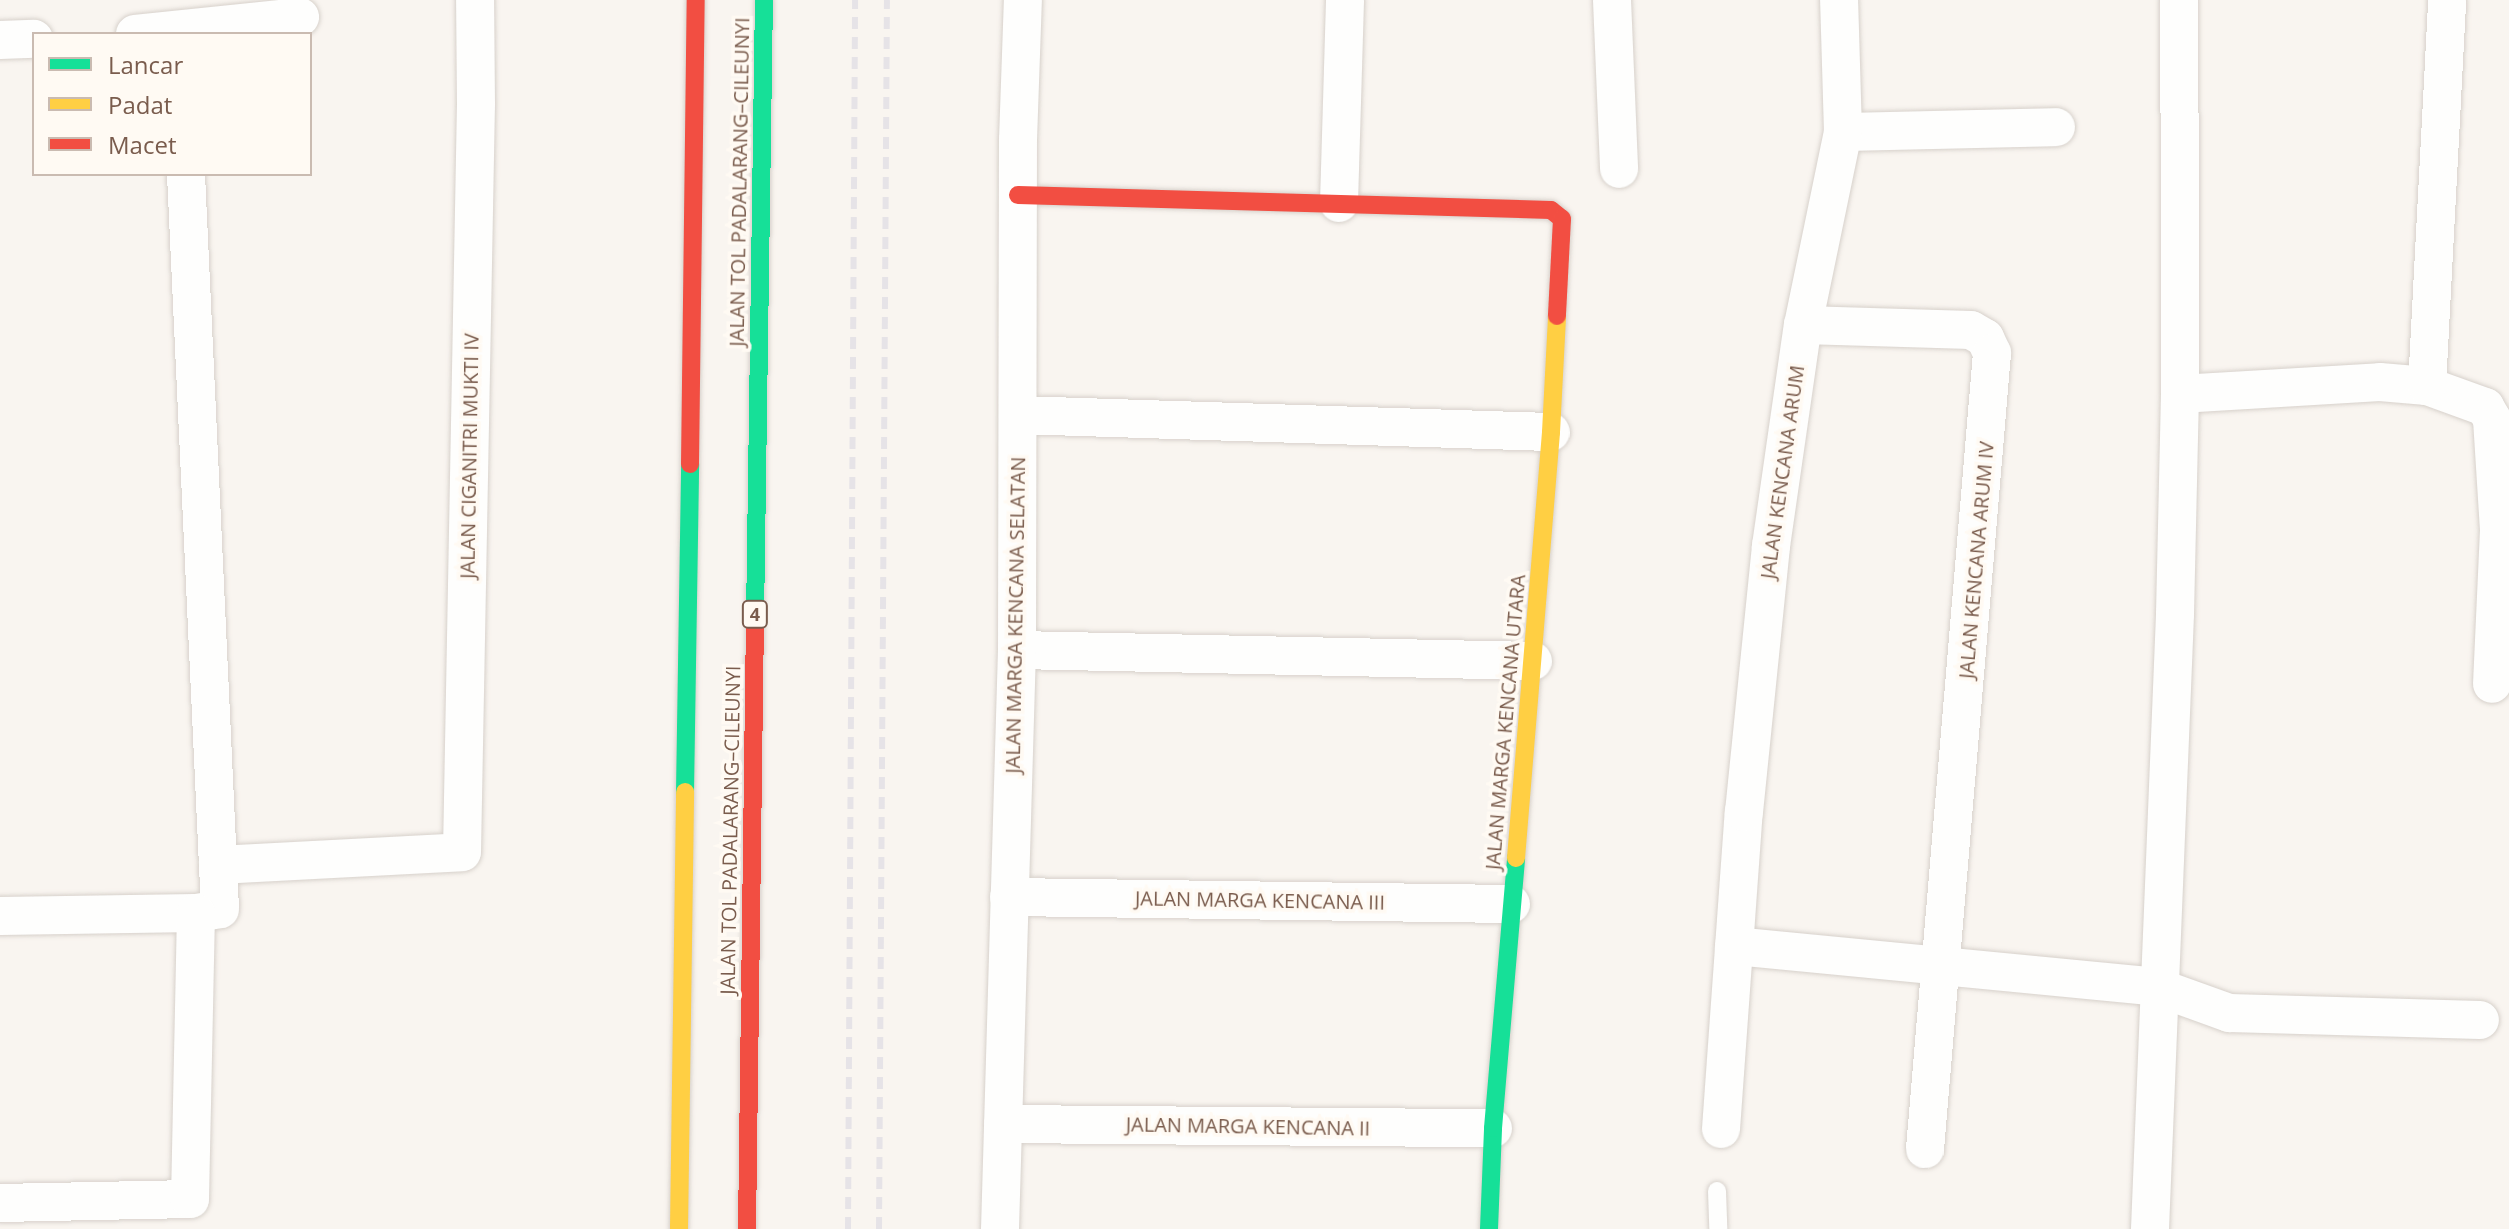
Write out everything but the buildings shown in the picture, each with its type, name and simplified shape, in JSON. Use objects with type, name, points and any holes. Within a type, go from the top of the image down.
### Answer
[{"type":"main road","points":[[679,1229],[696,0]]},
{"type":"main road","name":"JALAN TOL PADALARANG–CILEUNYI","points":[[747,1229],[764,0]]},
{"type":"main road","points":[[1018,195],[1339,203]]},
{"type":"main road","name":"JALAN MARGA KENCANA UTARA","points":[[1339,203],[1551,210],[1562,219],[1551,432],[1493,1128],[1489,1229]]},
{"type":"street","name":"JALAN CIGANITRI MUKTI IV","points":[[218,865],[462,852],[476,105],[475,0]]},
{"type":"street","name":"JALAN MARGA KENCANA SELATAN","points":[[1000,1229],[1017,650],[1018,195],[1023,0]]},
{"type":"street","points":[[1339,203],[1345,0]]},
{"type":"street","points":[[1612,0],[1619,169]]},
{"type":"street","name":"JALAN KENCANA ARUM","points":[[1721,1129],[1744,812],[1771,546],[1803,325],[1843,132],[1839,0]]},
{"type":"street","points":[[2150,1229],[2157,987],[2174,630],[2180,394],[2179,0]]},
{"type":"street","points":[[2427,386],[2447,0]]},
{"type":"street","points":[[187,32],[300,17]]},
{"type":"street","points":[[0,40],[32,39]]},
{"type":"street","points":[[1843,132],[2056,127]]},
{"type":"street","points":[[0,916],[196,913],[220,909],[186,176]]},
{"type":"street","name":"JALAN KENCANA ARUM IV","points":[[1803,325],[1971,330],[1985,338],[1992,353],[1925,1149]]},
{"type":"street","points":[[2180,394],[2380,382],[2427,386],[2485,407],[2492,419],[2499,530],[2492,684]]},
{"type":"street","points":[[1018,415],[1551,432]]},
{"type":"street","points":[[1017,650],[1533,661]]},
{"type":"street","name":"JALAN MARGA KENCANA III","points":[[1009,897],[1511,904]]},
{"type":"street","points":[[0,1203],[190,1214],[196,913]]},
{"type":"street","points":[[1734,946],[2157,987],[2229,1013],[2480,1020]]},
{"type":"street","name":"JALAN MARGA KENCANA II","points":[[1003,1124],[1493,1128]]},
{"type":"lane","points":[[1717,1191],[1718,1229]]},
{"type":"railway","points":[[848,1229],[855,0]]},
{"type":"railway","points":[[879,1229],[887,0]]},
{"type":"traffic: fast","points":[[755,618],[764,0]]},
{"type":"traffic: fast","points":[[685,792],[690,464]]},
{"type":"traffic: fast","points":[[1489,1229],[1493,1128],[1516,858]]},
{"type":"traffic: slow","points":[[1516,858],[1551,432],[1557,316]]},
{"type":"traffic: slow","points":[[679,1229],[685,792]]},
{"type":"traffic: jam","points":[[690,464],[696,0]]},
{"type":"traffic: jam","points":[[1018,195],[1551,210],[1562,219],[1557,316]]},
{"type":"traffic: jam","points":[[747,1229],[755,618]]}]
